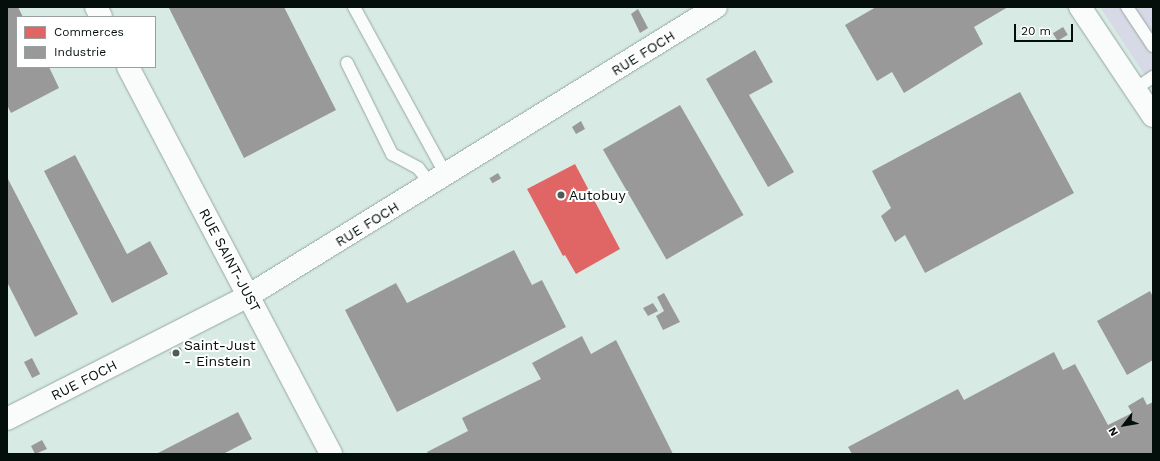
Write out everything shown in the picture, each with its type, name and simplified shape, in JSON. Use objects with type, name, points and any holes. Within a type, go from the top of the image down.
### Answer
[{"type":"street","points":[[96,7],[100,16]]},
{"type":"street","name":"RUE FOCH","points":[[7,419],[248,296],[716,7]]},
{"type":"street","points":[[1080,7],[1153,116]]},
{"type":"street","name":"RUE SAINT-JUST","points":[[129,68],[331,454]]},
{"type":"lane","points":[[354,7],[438,179]]},
{"type":"lane","points":[[1127,7],[1153,46]]},
{"type":"lane","points":[[347,63],[392,154],[438,179]]},
{"type":"lane","points":[[1135,89],[1153,77]]},
{"type":"shaded area","points":[[1100,7],[1153,7],[1153,87],[1148,80]]},
{"type":"building: Commerces","points":[[575,164],[620,249],[576,274],[565,255],[563,256],[527,189]]},
{"type":"building: Industrie","points":[[7,7],[18,7],[22,16],[16,16],[16,68],[49,68],[59,88],[11,113],[7,105]]},
{"type":"building: Industrie","points":[[284,7],[336,110],[244,158],[169,8]]},
{"type":"building: Industrie","points":[[876,7],[1008,7],[974,27],[983,44],[904,93],[892,72],[877,81],[845,25]]},
{"type":"building: Industrie","points":[[638,9],[648,28],[640,33],[631,14]]},
{"type":"building: Industrie","points":[[1063,27],[1068,35],[1058,41],[1053,33]]},
{"type":"building: Industrie","points":[[755,50],[773,82],[749,95],[794,172],[768,187],[706,79]]},
{"type":"building: Industrie","points":[[1020,92],[1074,193],[925,273],[905,235],[895,242],[881,216],[891,208],[872,171]]},
{"type":"building: Industrie","points":[[680,105],[744,215],[666,259],[603,150]]},
{"type":"building: Industrie","points":[[581,121],[585,129],[576,134],[572,127]]},
{"type":"building: Industrie","points":[[75,155],[127,254],[150,241],[168,274],[112,303],[44,171]]},
{"type":"building: Industrie","points":[[498,173],[501,178],[493,183],[489,178]]},
{"type":"building: Industrie","points":[[8,179],[78,314],[35,337],[7,282]]},
{"type":"building: Industrie","points":[[514,250],[532,285],[542,280],[566,327],[397,412],[345,310],[396,283],[407,303]]},
{"type":"building: Industrie","points":[[1150,291],[1153,297],[1153,360],[1127,375],[1097,321]]},
{"type":"building: Industrie","points":[[664,293],[680,322],[663,330],[656,316],[664,311],[657,297]]},
{"type":"building: Industrie","points":[[653,303],[658,311],[648,316],[643,308]]},
{"type":"building: Industrie","points":[[582,336],[591,354],[616,340],[673,454],[428,454],[427,452],[468,431],[462,418],[541,379],[532,363]]},
{"type":"building: Industrie","points":[[180,347],[182,351],[171,356],[169,352]]},
{"type":"building: Industrie","points":[[1054,352],[1063,370],[1075,364],[1108,425],[1132,413],[1128,406],[1143,397],[1147,405],[1153,402],[1153,454],[852,454],[848,447],[958,389],[964,400]]},
{"type":"building: Industrie","points":[[32,358],[40,374],[32,378],[24,362]]},
{"type":"building: Industrie","points":[[238,412],[252,439],[223,454],[156,454]]},
{"type":"building: Industrie","points":[[42,440],[47,449],[35,454],[31,446]]},
{"type":"place","name":"Autobuy","points":[[561,195]]},
{"type":"place","name":"Saint-Just - Einstein","points":[[176,353]]}]
